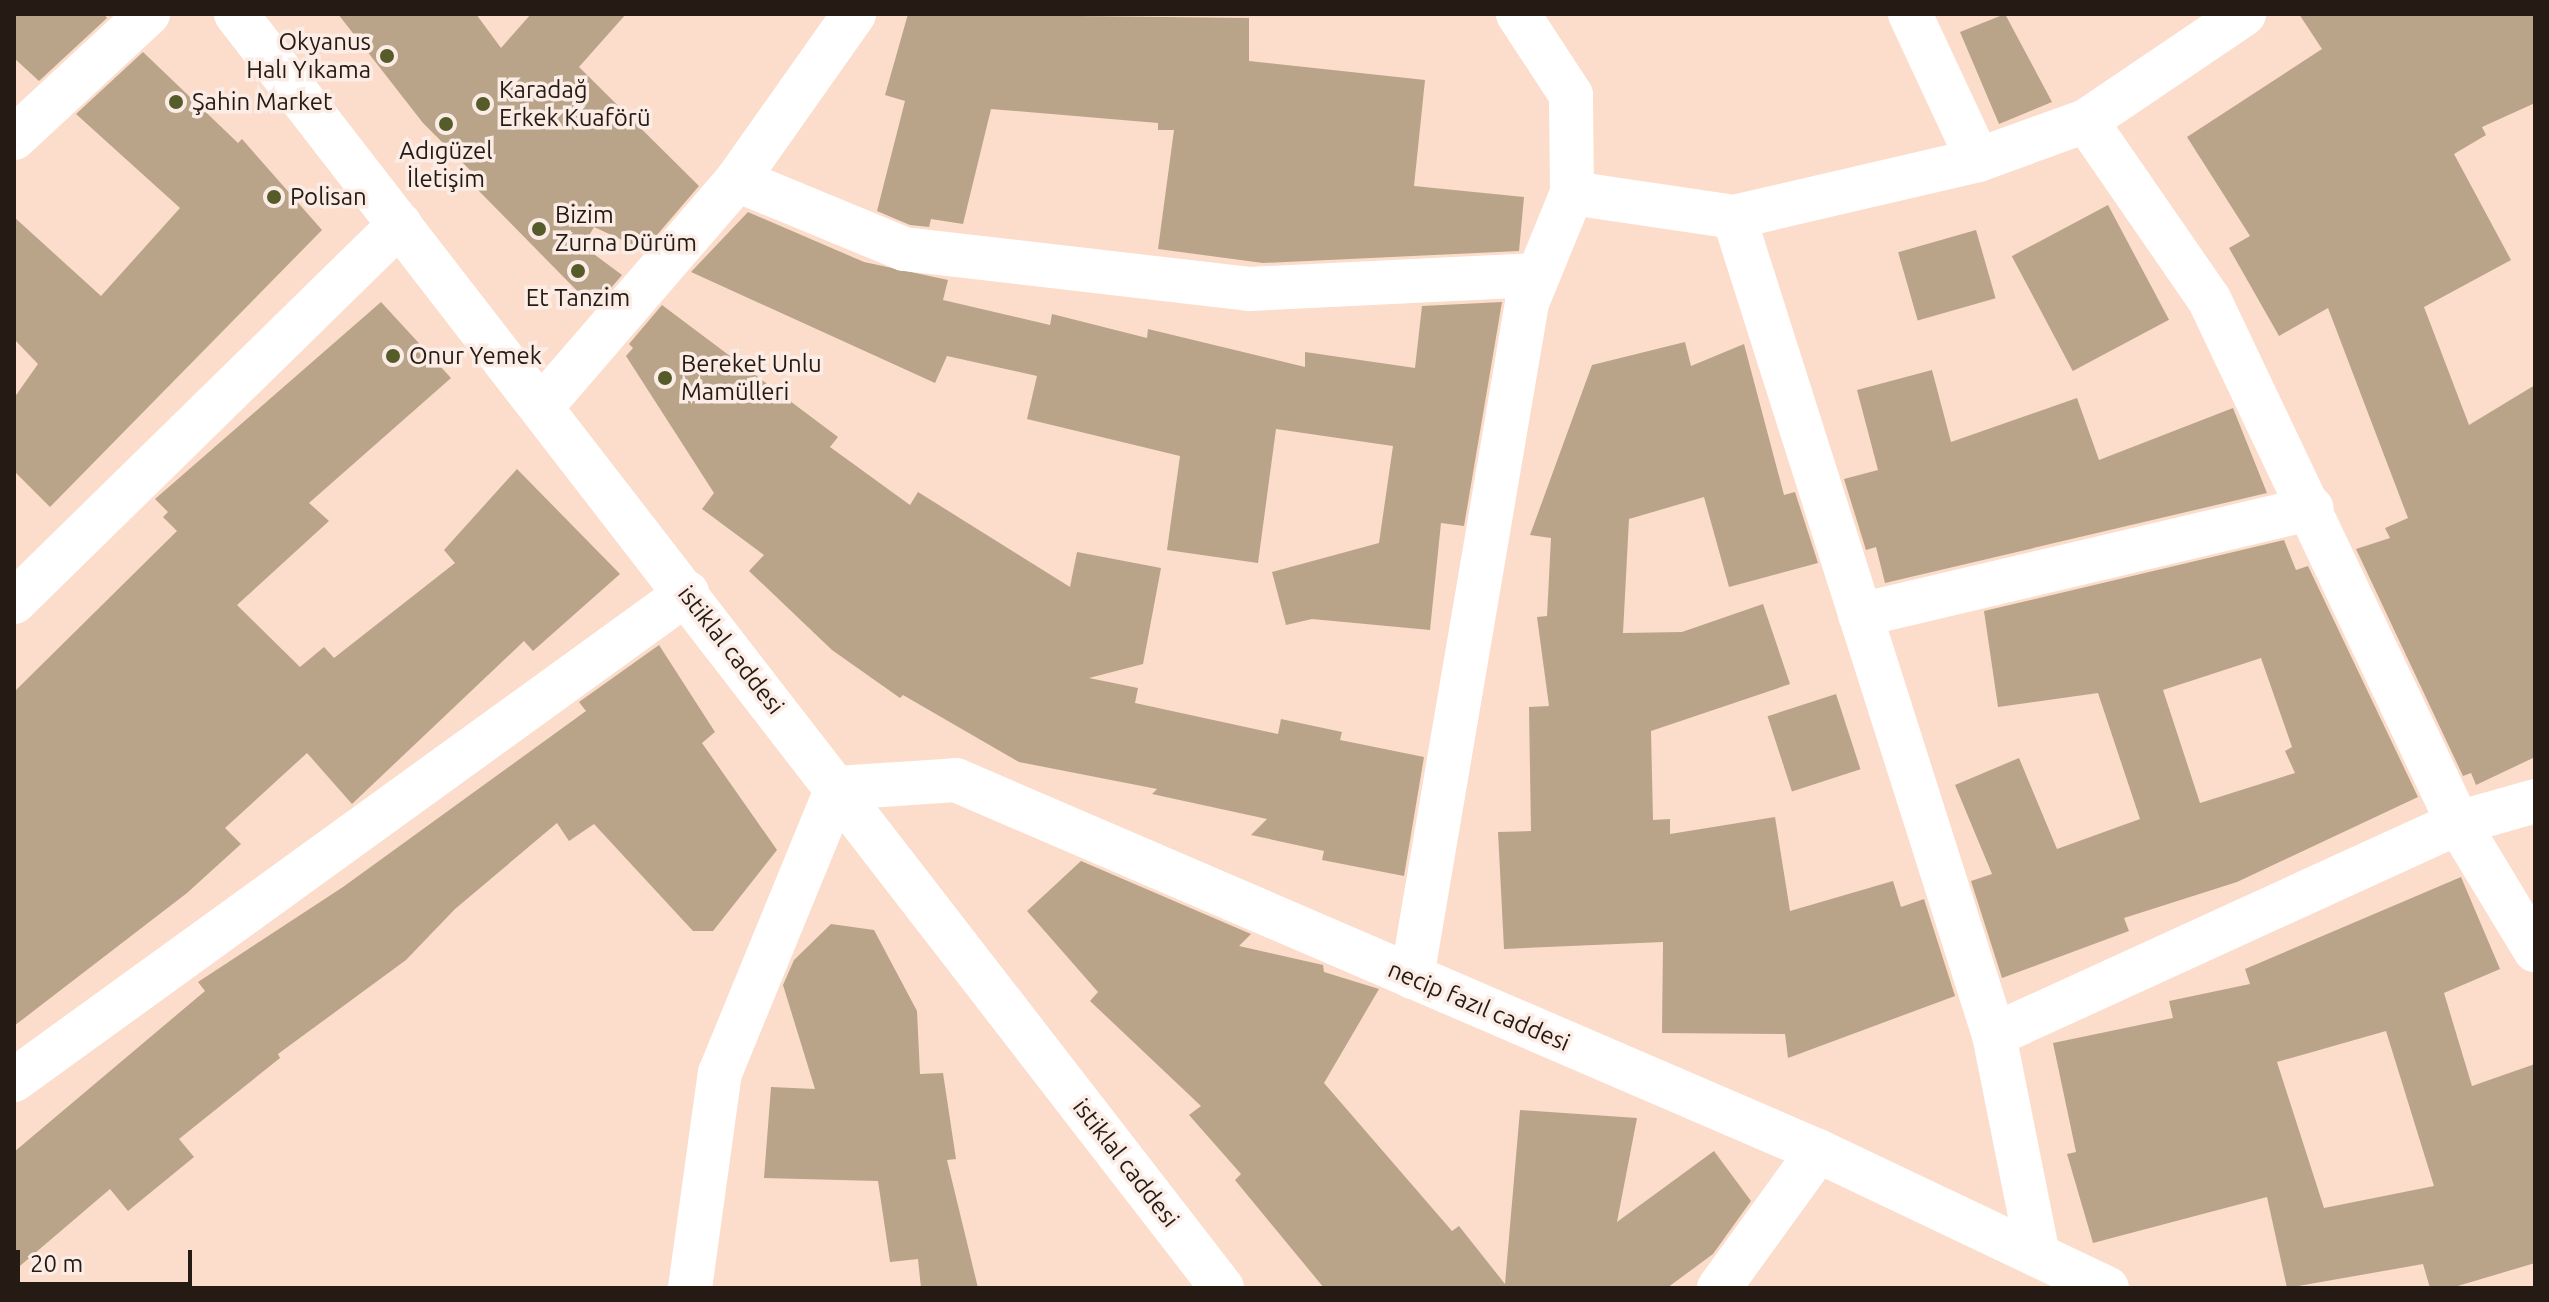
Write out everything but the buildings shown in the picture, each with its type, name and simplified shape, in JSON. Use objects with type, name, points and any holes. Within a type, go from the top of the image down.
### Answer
[{"type":"street","points":[[14,138],[148,14]]},
{"type":"street","name":"istiklal caddesi","points":[[236,14],[1222,1288]]},
{"type":"street","points":[[542,406],[737,180],[854,14]]},
{"type":"street","points":[[1412,977],[1527,303],[1572,193],[1571,95],[1518,14]]},
{"type":"street","points":[[1910,14],[1978,160]]},
{"type":"street","points":[[1572,193],[1734,217],[1978,160],[2086,121],[2244,14]]},
{"type":"street","points":[[2086,121],[2209,299],[2312,508],[2458,823],[2535,950]]},
{"type":"street","points":[[737,180],[904,249],[1249,289],[1538,275]]},
{"type":"street","points":[[1734,217],[1994,1035],[2038,1255]]},
{"type":"street","points":[[14,602],[400,224]]},
{"type":"street","points":[[1860,615],[2312,508]]},
{"type":"street","points":[[14,1080],[687,593]]},
{"type":"street","name":"necip fazıl caddesi","points":[[837,788],[956,780],[1818,1151],[2107,1288]]},
{"type":"street","points":[[690,1288],[720,1073],[837,788]]},
{"type":"street","points":[[1994,1035],[2458,823],[2535,801]]},
{"type":"street","points":[[1719,1288],[1818,1151]]},
{"type":"place","name":"Okyanus Halı Yıkama","points":[[387,56]]},
{"type":"place","name":"Şahin Market","points":[[176,102]]},
{"type":"place","name":"Karadağ Erkek Kuaförü","points":[[483,104]]},
{"type":"place","name":"Adıgüzel İletişim","points":[[446,124]]},
{"type":"place","name":"Polisan","points":[[274,197]]},
{"type":"place","name":"Bizim Zurna Dürüm","points":[[539,229]]},
{"type":"place","name":"Et Tanzim","points":[[578,271]]},
{"type":"place","name":"Onur Yemek","points":[[393,356]]},
{"type":"place","name":"Bereket Unlu Mamülleri","points":[[665,378]]}]
